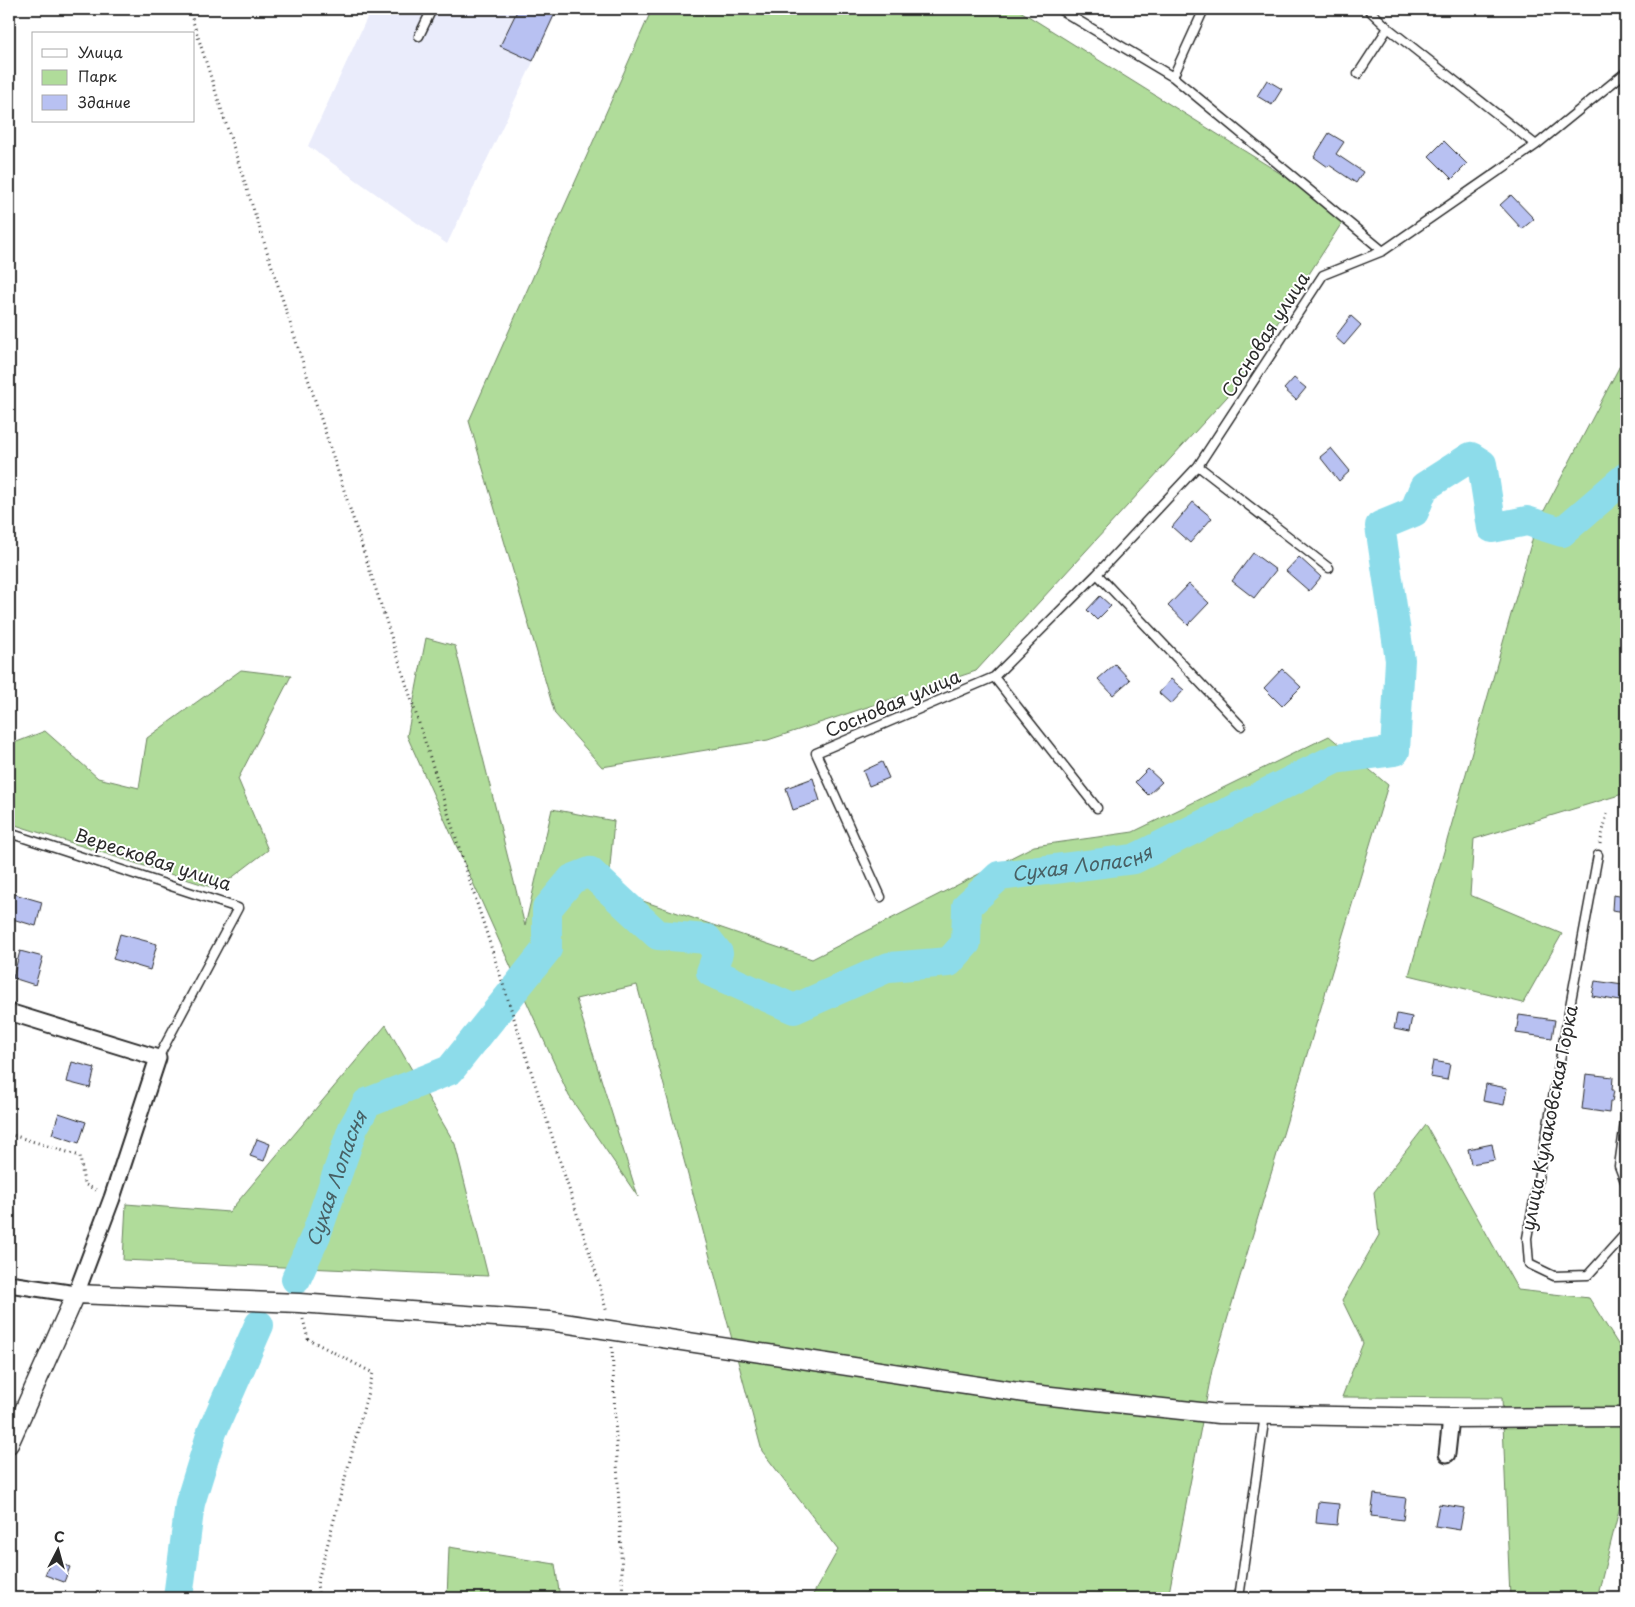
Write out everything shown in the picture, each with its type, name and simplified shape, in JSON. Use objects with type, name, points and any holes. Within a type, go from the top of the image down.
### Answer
[{"type":"street","points":[[9,1012],[158,1058]]},
{"type":"street","name":"Вересковая улица","points":[[76,1294],[112,1198],[158,1058]]},
{"type":"street","points":[[9,1284],[76,1294],[299,1303],[550,1321],[1032,1394],[1220,1414],[1451,1418],[1626,1417]]},
{"type":"street","points":[[9,1444],[76,1294]]},
{"type":"street","points":[[1447,1454],[1451,1418]]},
{"type":"lane","points":[[419,36],[432,9]]},
{"type":"lane","points":[[1059,9],[1173,77],[1383,251]]},
{"type":"lane","points":[[1173,77],[1204,9]]},
{"type":"lane","points":[[1368,9],[1388,28],[1536,145]]},
{"type":"lane","points":[[1358,74],[1388,28]]},
{"type":"lane","name":"Сосновая улица","points":[[881,898],[816,753],[994,677],[1097,574],[1198,466],[1323,276],[1383,251],[1536,145],[1626,72]]},
{"type":"lane","points":[[1198,466],[1329,568]]},
{"type":"lane","points":[[1097,574],[1241,726]]},
{"type":"lane","points":[[994,677],[1097,808]]},
{"type":"lane","name":"Вересковая улица","points":[[9,833],[238,908],[158,1058]]},
{"type":"lane","name":"улица Кулаковская Горка","points":[[1598,854],[1527,1238],[1529,1264],[1554,1276],[1588,1275],[1626,1232]]},
{"type":"lane","points":[[1626,1115],[1619,1166],[1626,1184]]},
{"type":"lane","points":[[1239,1598],[1265,1414]]},
{"type":"path","points":[[189,9],[597,1276],[611,1329],[623,1598]]},
{"type":"path","points":[[1598,854],[1607,814]]},
{"type":"path","points":[[9,1134],[80,1156],[84,1184],[112,1198]]},
{"type":"path","points":[[299,1303],[308,1339],[373,1373],[317,1584],[319,1598]]},
{"type":"shaded area","points":[[371,9],[558,9],[447,244],[308,146]]},
{"type":"green space","points":[[652,9],[1017,9],[1347,215],[1237,386],[976,671],[768,740],[602,767],[555,714],[469,421]]},
{"type":"green space","points":[[1626,354],[1626,793],[1474,839],[1470,895],[1562,934],[1523,1003],[1409,975],[1536,526]]},
{"type":"green space","points":[[426,638],[455,646],[525,926],[552,809],[614,821],[608,889],[812,959],[1034,846],[1133,832],[1329,736],[1388,785],[1212,1370],[1168,1598],[811,1598],[838,1550],[762,1451],[637,985],[576,999],[638,1197],[569,1096],[407,736]]},
{"type":"green space","points":[[241,670],[291,676],[238,779],[268,850],[217,889],[9,823],[9,745],[45,731],[98,778],[139,788],[147,738]]},
{"type":"green space","points":[[386,1025],[455,1144],[488,1276],[123,1260],[126,1204],[229,1212]]},
{"type":"green space","points":[[1426,1125],[1518,1290],[1589,1298],[1626,1357],[1626,1482],[1597,1598],[1510,1598],[1502,1398],[1342,1397],[1363,1343],[1342,1300],[1379,1235],[1374,1192]]},
{"type":"green space","points":[[449,1547],[555,1564],[560,1598],[447,1598]]},
{"type":"building","points":[[518,9],[557,9],[533,61],[500,46]]},
{"type":"building","points":[[1267,80],[1282,89],[1272,105],[1257,96]]},
{"type":"building","points":[[1329,133],[1344,142],[1336,154],[1363,172],[1356,183],[1314,157]]},
{"type":"building","points":[[1444,141],[1467,164],[1452,179],[1429,156]]},
{"type":"building","points":[[1511,195],[1534,219],[1522,229],[1500,205]]},
{"type":"building","points":[[1351,316],[1361,325],[1344,345],[1335,337]]},
{"type":"building","points":[[1294,378],[1306,388],[1296,400],[1284,389]]},
{"type":"building","points":[[1331,448],[1350,471],[1339,481],[1320,457]]},
{"type":"building","points":[[1193,502],[1212,518],[1190,543],[1172,527]]},
{"type":"building","points":[[1253,553],[1276,570],[1254,598],[1232,581]]},
{"type":"building","points":[[1299,557],[1321,577],[1309,591],[1286,571]]},
{"type":"building","points":[[1189,584],[1209,603],[1188,625],[1168,606]]},
{"type":"building","points":[[1100,596],[1111,606],[1097,620],[1087,610]]},
{"type":"building","points":[[1115,664],[1130,680],[1113,695],[1098,679]]},
{"type":"building","points":[[1282,669],[1301,687],[1282,706],[1264,688]]},
{"type":"building","points":[[1171,679],[1184,690],[1171,704],[1159,693]]},
{"type":"building","points":[[882,762],[889,778],[869,786],[863,771]]},
{"type":"building","points":[[1148,769],[1162,782],[1148,795],[1135,782]]},
{"type":"building","points":[[813,778],[820,801],[793,810],[786,788]]},
{"type":"building","points":[[11,893],[42,902],[36,926],[9,918]]},
{"type":"building","points":[[1613,895],[1626,897],[1626,912],[1612,910]]},
{"type":"building","points":[[120,934],[157,944],[150,970],[113,959]]},
{"type":"building","points":[[20,951],[43,957],[35,985],[13,978]]},
{"type":"building","points":[[1595,981],[1623,985],[1620,1001],[1592,996]]},
{"type":"building","points":[[1397,1014],[1412,1017],[1409,1032],[1394,1029]]},
{"type":"building","points":[[1519,1015],[1555,1020],[1552,1038],[1516,1033]]},
{"type":"building","points":[[1433,1061],[1450,1064],[1447,1080],[1430,1077]]},
{"type":"building","points":[[72,1062],[95,1068],[90,1088],[67,1082]]},
{"type":"building","points":[[1586,1074],[1613,1077],[1612,1090],[1614,1090],[1609,1113],[1582,1109]]},
{"type":"building","points":[[1486,1084],[1507,1088],[1504,1105],[1483,1101]]},
{"type":"building","points":[[59,1113],[86,1122],[79,1143],[52,1134]]},
{"type":"building","points":[[257,1139],[270,1144],[264,1161],[250,1156]]},
{"type":"building","points":[[1492,1144],[1495,1160],[1471,1164],[1468,1149]]},
{"type":"building","points":[[1374,1494],[1406,1498],[1403,1520],[1371,1516]]},
{"type":"building","points":[[1318,1502],[1339,1504],[1337,1525],[1316,1523]]},
{"type":"building","points":[[1439,1504],[1464,1508],[1460,1530],[1435,1526]]},
{"type":"building","points":[[51,1560],[70,1567],[64,1582],[45,1575]]},
{"type":"waterway","name":"Сухая Лопасня","points":[[296,1279],[316,1235],[353,1128],[367,1103],[450,1070],[547,949],[547,909],[572,879],[590,872],[658,935],[707,939],[718,953],[711,972],[794,1009],[889,967],[949,962],[966,943],[967,906],[999,876],[1134,859],[1335,759],[1395,751],[1400,660],[1380,526],[1414,512],[1424,487],[1471,457],[1482,464],[1492,528],[1527,521],[1562,532],[1626,477]]},
{"type":"waterway","name":"Сухая Лопасня","points":[[178,1598],[190,1503],[212,1432],[259,1325]]}]
